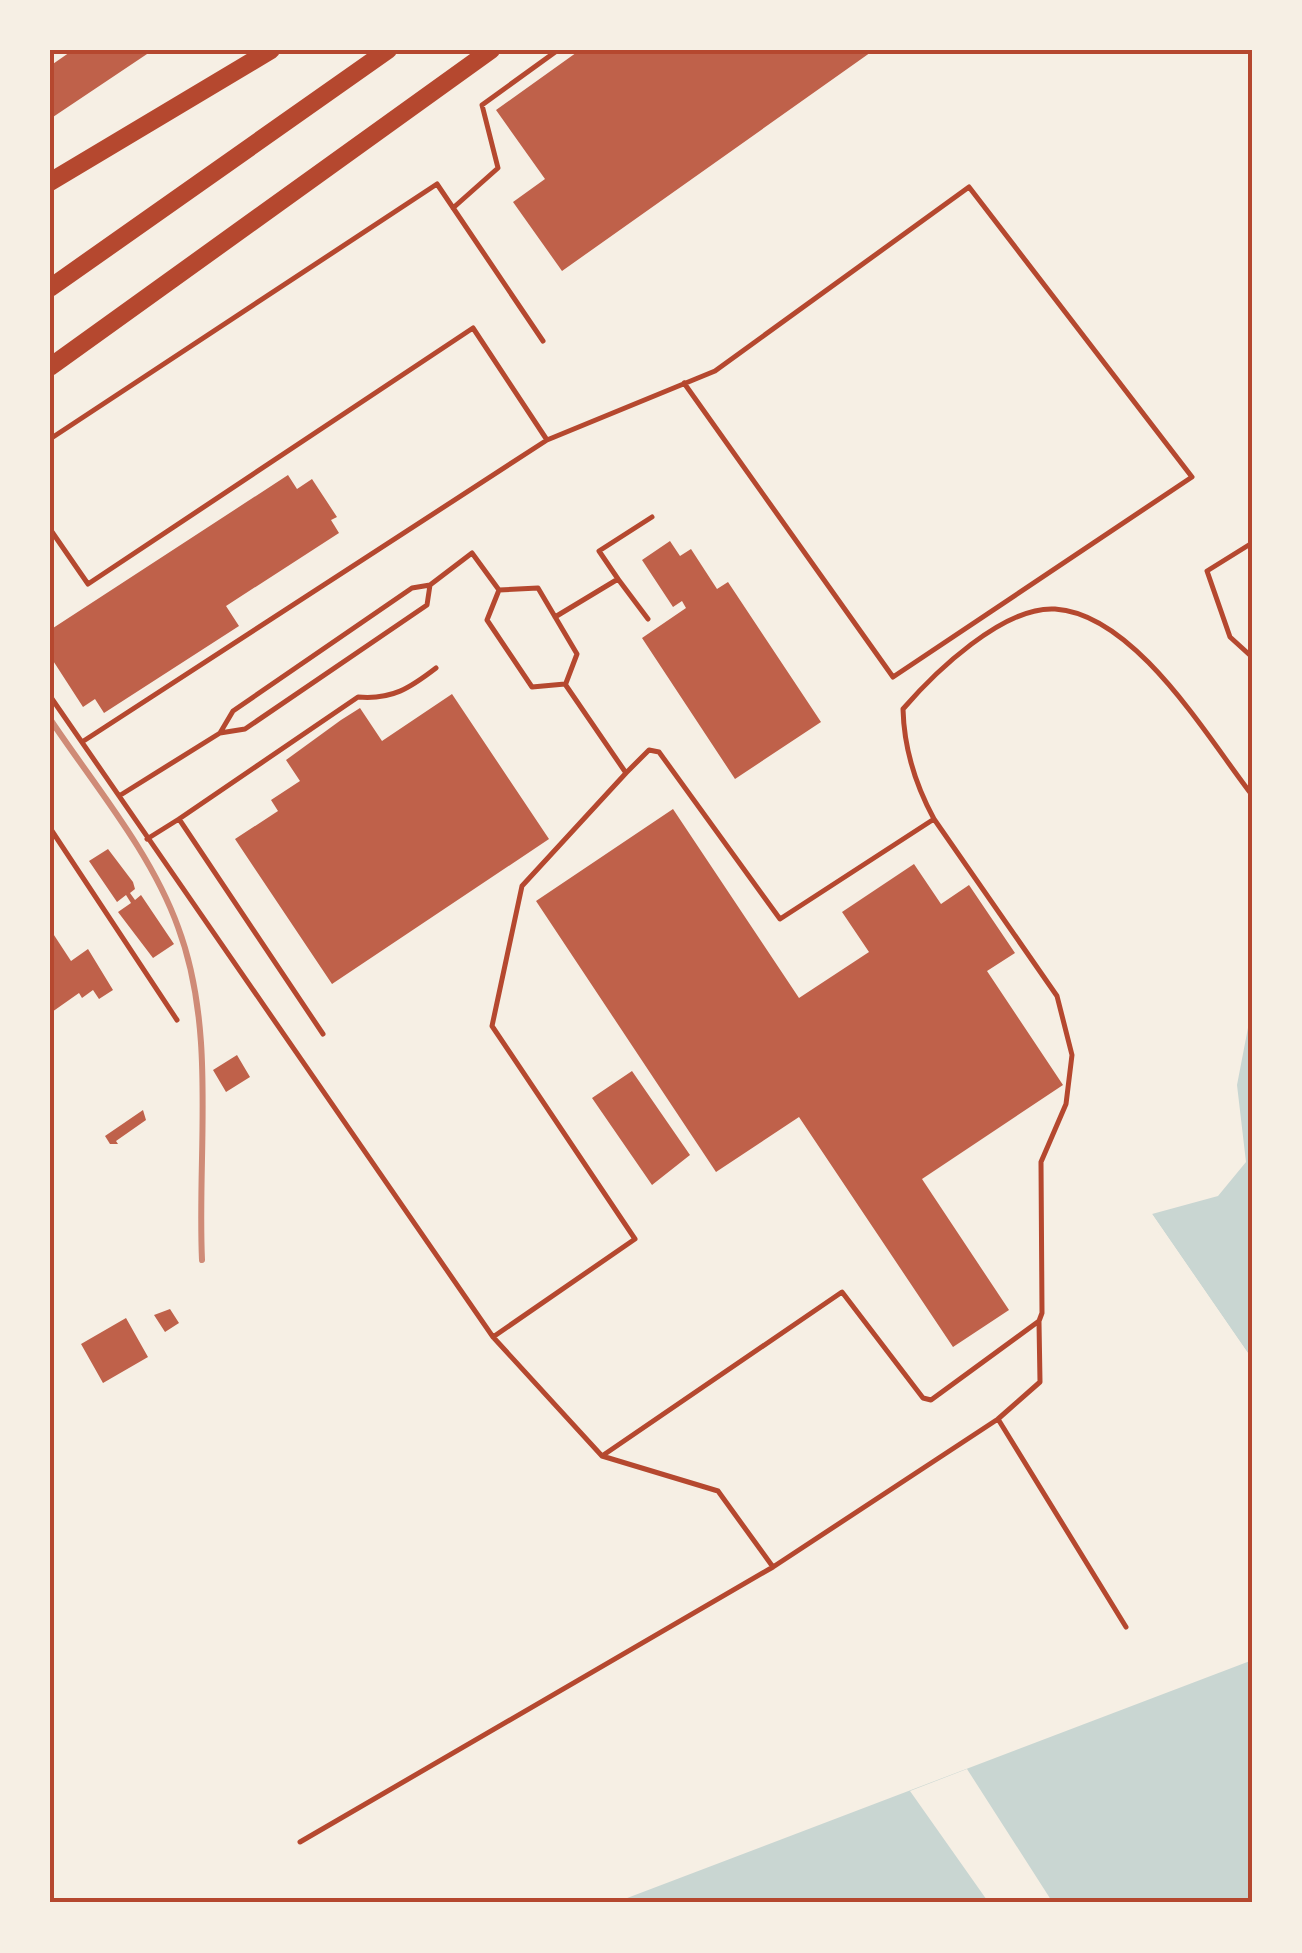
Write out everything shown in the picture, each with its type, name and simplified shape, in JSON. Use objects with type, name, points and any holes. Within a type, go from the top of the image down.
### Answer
[{"type":"highway","points":[[50,182],[271,50]]},
{"type":"highway","points":[[50,288],[388,50]]},
{"type":"highway","points":[[50,367],[491,50]]},
{"type":"lane","points":[[454,208],[498,168],[482,105],[558,50]]},
{"type":"lane","points":[[50,439],[437,184],[543,341]]},
{"type":"lane","points":[[82,742],[547,440],[684,383],[714,371],[969,188],[1192,477],[893,677],[684,383]]},
{"type":"lane","points":[[50,529],[88,584],[473,328],[547,440]]},
{"type":"lane","points":[[648,618],[599,551],[652,517]]},
{"type":"lane","points":[[1252,543],[1208,572],[1230,637],[1252,657]]},
{"type":"lane","points":[[220,733],[234,711],[412,588],[430,585],[472,553],[499,590]]},
{"type":"lane","points":[[555,617],[618,578]]},
{"type":"lane","points":[[119,796],[220,733],[244,730],[427,604],[430,585]]},
{"type":"lane","points":[[499,590],[538,588],[578,654],[566,684]]},
{"type":"lane","points":[[499,590],[487,620],[532,687],[566,684]]},
{"type":"lane","points":[[602,1456],[842,1292],[922,1398],[930,1400],[1038,1321],[1042,1313],[1041,1162],[1066,1104],[1072,1055],[1057,996],[934,820],[916,787],[904,735],[903,708],[936,672],[969,646],[1027,614],[1052,608],[1079,614],[1121,637],[1162,678],[1252,795]]},
{"type":"lane","points":[[147,838],[358,697],[380,699],[406,691],[436,668]]},
{"type":"lane","points":[[566,684],[626,772]]},
{"type":"lane","points":[[50,696],[493,1337],[602,1456],[718,1490],[774,1567]]},
{"type":"lane","points":[[493,1337],[635,1239],[492,1026],[522,886],[648,750],[659,752],[780,919],[934,820]]},
{"type":"lane","points":[[179,819],[323,1034]]},
{"type":"lane","points":[[50,828],[177,1020]]},
{"type":"lane","points":[[300,1842],[774,1567],[998,1419],[1040,1382],[1038,1321]]},
{"type":"lane","points":[[998,1419],[1126,1628]]},
{"type":"shaded area","points":[[1252,1007],[1252,1359],[1152,1214],[1218,1196],[1246,1162],[1237,1085]]},
{"type":"shaded area","points":[[1250,1661],[1252,1903],[614,1903]]},
{"type":"pier","points":[[1152,1214],[1252,1359],[1252,1364],[1150,1220]]},
{"type":"pier","points":[[967,1769],[1053,1903],[989,1903],[910,1791]]},
{"type":"building","points":[[73,50],[153,50],[50,119],[50,66]]},
{"type":"building","points":[[580,50],[874,50],[562,271],[513,202],[545,179],[496,110]]},
{"type":"building","points":[[288,475],[297,489],[312,479],[337,517],[331,520],[339,533],[226,606],[239,626],[104,713],[95,699],[83,707],[50,656],[50,630]]},
{"type":"building","points":[[670,541],[680,556],[691,549],[717,589],[728,582],[821,722],[735,779],[642,638],[686,608],[682,601],[673,607],[642,560]]},
{"type":"building","points":[[452,694],[549,839],[332,984],[235,839],[278,811],[271,800],[300,781],[286,760],[341,720],[360,708],[382,741]]},
{"type":"building","points":[[673,809],[799,998],[869,952],[842,912],[914,864],[941,904],[969,885],[1015,953],[987,971],[1063,1085],[922,1179],[1009,1310],[953,1347],[799,1117],[716,1172],[536,901]]},
{"type":"building","points":[[108,849],[133,882],[135,889],[130,893],[135,900],[141,895],[174,944],[153,958],[118,912],[131,903],[126,895],[117,902],[89,861]]},
{"type":"building","points":[[50,929],[71,961],[88,949],[113,990],[99,999],[93,990],[82,998],[79,993],[52,1012]]},
{"type":"building","points":[[237,1055],[250,1077],[226,1092],[213,1070]]},
{"type":"building","points":[[632,1071],[690,1155],[652,1185],[592,1098]]},
{"type":"building","points":[[143,1110],[146,1120],[116,1141],[118,1144],[110,1144],[105,1136]]},
{"type":"building","points":[[170,1309],[179,1323],[165,1332],[154,1315]]},
{"type":"building","points":[[126,1318],[148,1357],[103,1383],[81,1344]]},
{"type":"railway","points":[[50,719],[153,872],[178,927],[190,967],[198,1008],[203,1092],[202,1260]]}]
